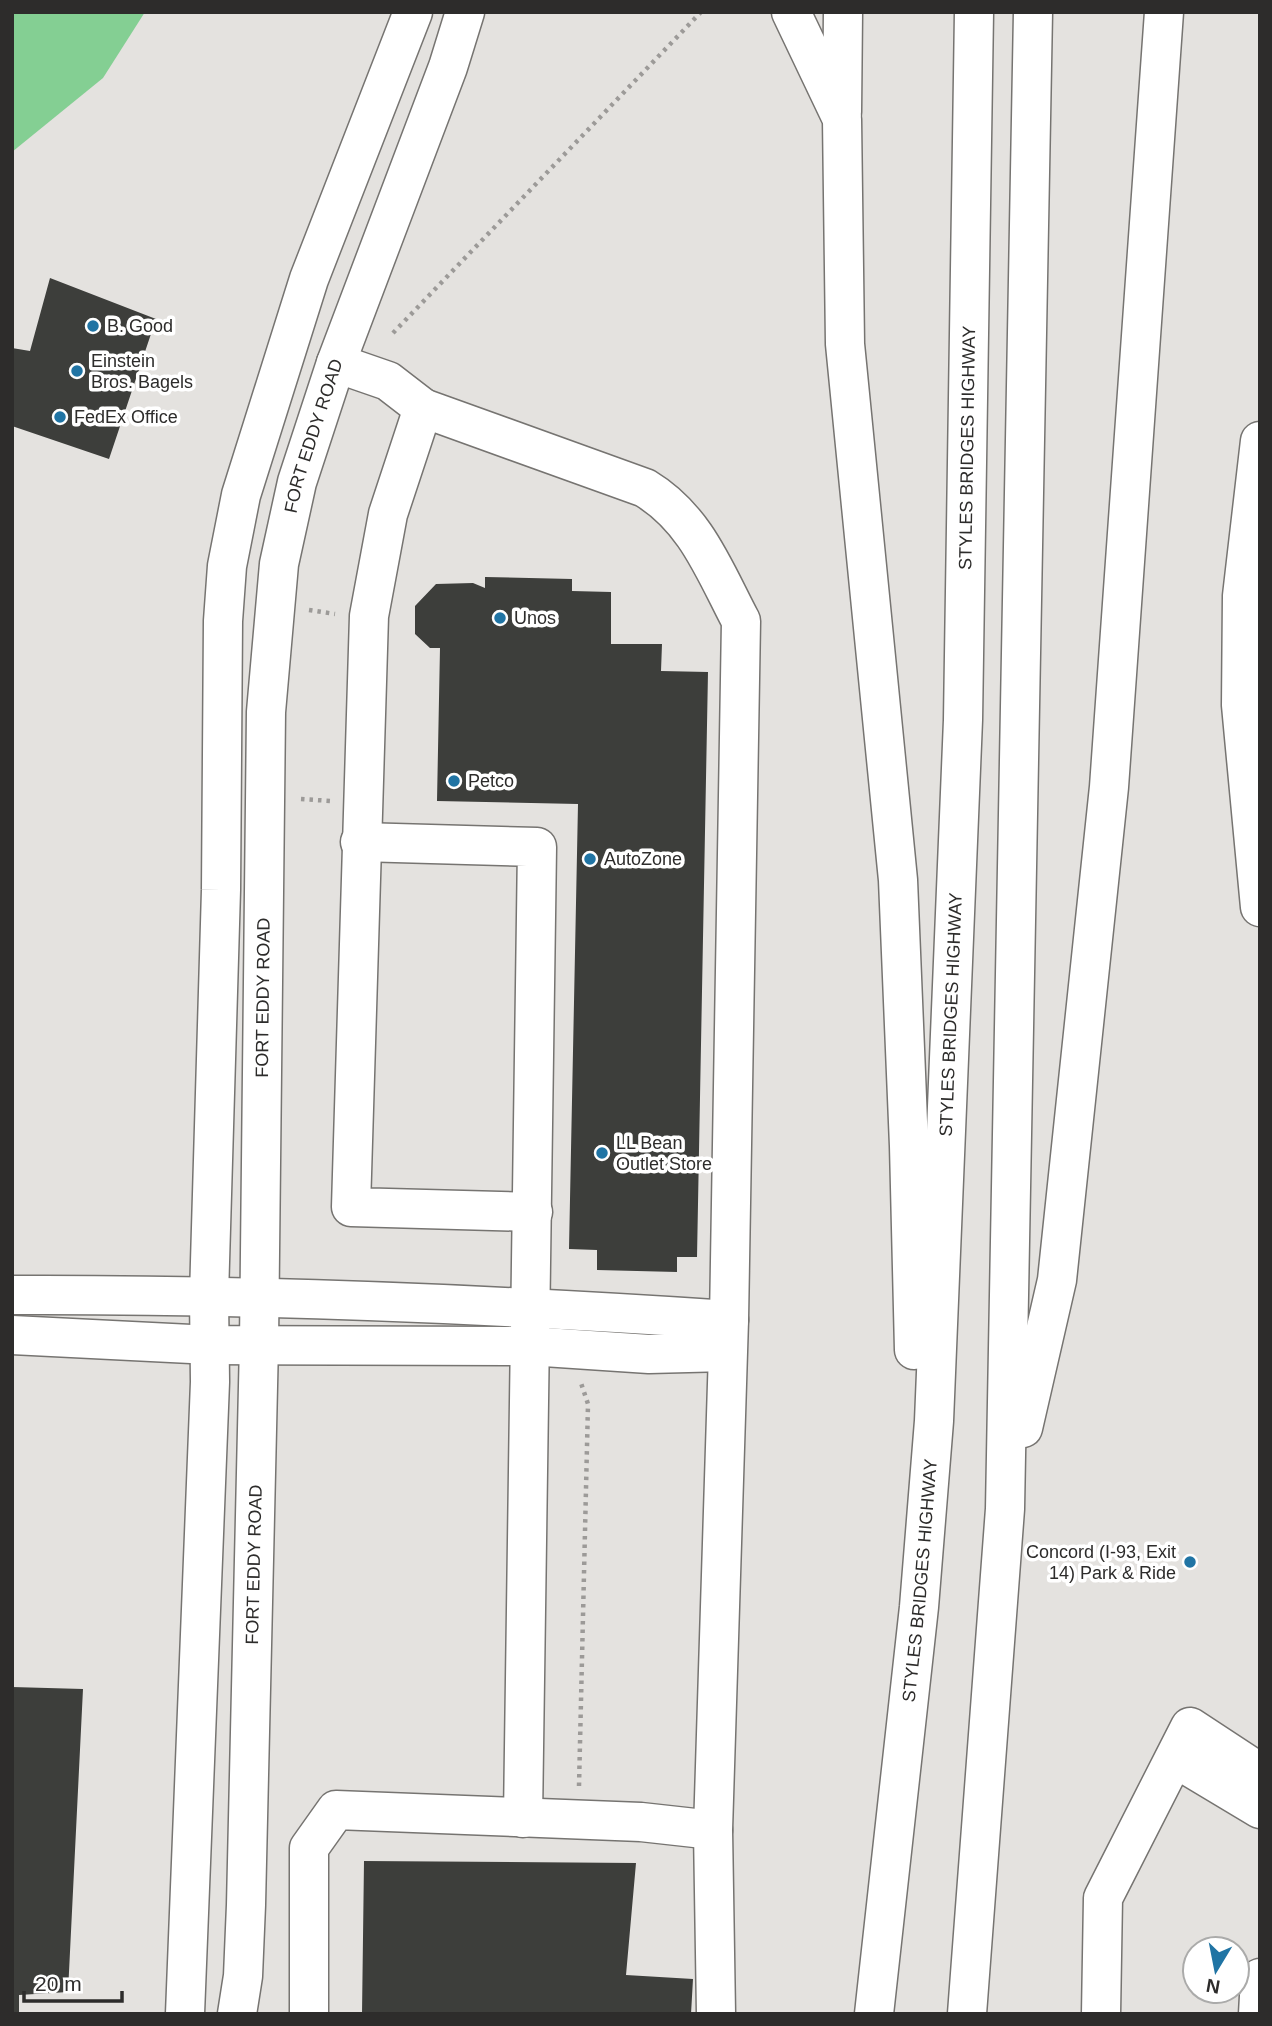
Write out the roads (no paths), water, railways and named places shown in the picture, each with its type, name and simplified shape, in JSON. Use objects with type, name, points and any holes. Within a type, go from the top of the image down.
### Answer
[{"type":"main road","points":[[185,2014],[211,1345],[209,1296],[219,996],[223,621],[227,566],[241,495],[310,279],[413,12]]},
{"type":"main road","name":"FORT EDDY ROAD","points":[[237,2014],[243,1976],[246,1905],[259,1343],[266,712],[279,564],[297,482],[336,363],[448,67],[465,12]]},
{"type":"main road","points":[[791,12],[842,120]]},
{"type":"main road","points":[[843,12],[845,344],[898,893],[909,1146],[919,1607]]},
{"type":"main road","name":"STYLES BRIDGES HIGHWAY","points":[[874,2014],[919,1607],[935,1407],[963,720],[974,12]]},
{"type":"main road","points":[[967,2014],[1005,1508],[1033,12]]},
{"type":"main road","points":[[1005,1508],[1057,1280],[1109,787],[1164,12]]},
{"type":"main road","points":[[336,363],[388,381],[423,408],[645,488],[668,502],[684,519],[741,621],[728,1336],[713,1830],[716,2014]]},
{"type":"main road","points":[[423,408],[388,514],[370,606],[360,842],[351,1207],[533,1212]]},
{"type":"main road","points":[[1260,442],[1242,597],[1241,692],[1260,907]]},
{"type":"main road","points":[[360,842],[537,847],[523,1818]]},
{"type":"main road","points":[[12,1295],[209,1296],[530,1306],[728,1336]]},
{"type":"main road","points":[[12,1335],[211,1345],[259,1343],[529,1346],[649,1354],[728,1336]]},
{"type":"main road","points":[[1183,1742],[1260,1773]]},
{"type":"main road","points":[[1183,1742],[1260,1809]]},
{"type":"main road","points":[[1101,2014],[1103,1898],[1183,1742]]},
{"type":"main road","points":[[309,2014],[309,1849],[336,1810],[641,1822],[713,1830]]},
{"type":"main road","points":[[1258,2014],[1260,1978]]},
{"type":"place","name":"B. Good","points":[[93,326]]},
{"type":"place","name":"Einstein Bros. Bagels","points":[[77,371]]},
{"type":"place","name":"FedEx Office","points":[[60,417]]},
{"type":"place","name":"Unos","points":[[500,618]]},
{"type":"place","name":"Petco","points":[[454,781]]},
{"type":"place","name":"AutoZone","points":[[590,859]]},
{"type":"place","name":"LL Bean Outlet Store","points":[[602,1153]]},
{"type":"place","name":"Concord (I-93, Exit 14) Park & Ride","points":[[1190,1562]]}]
